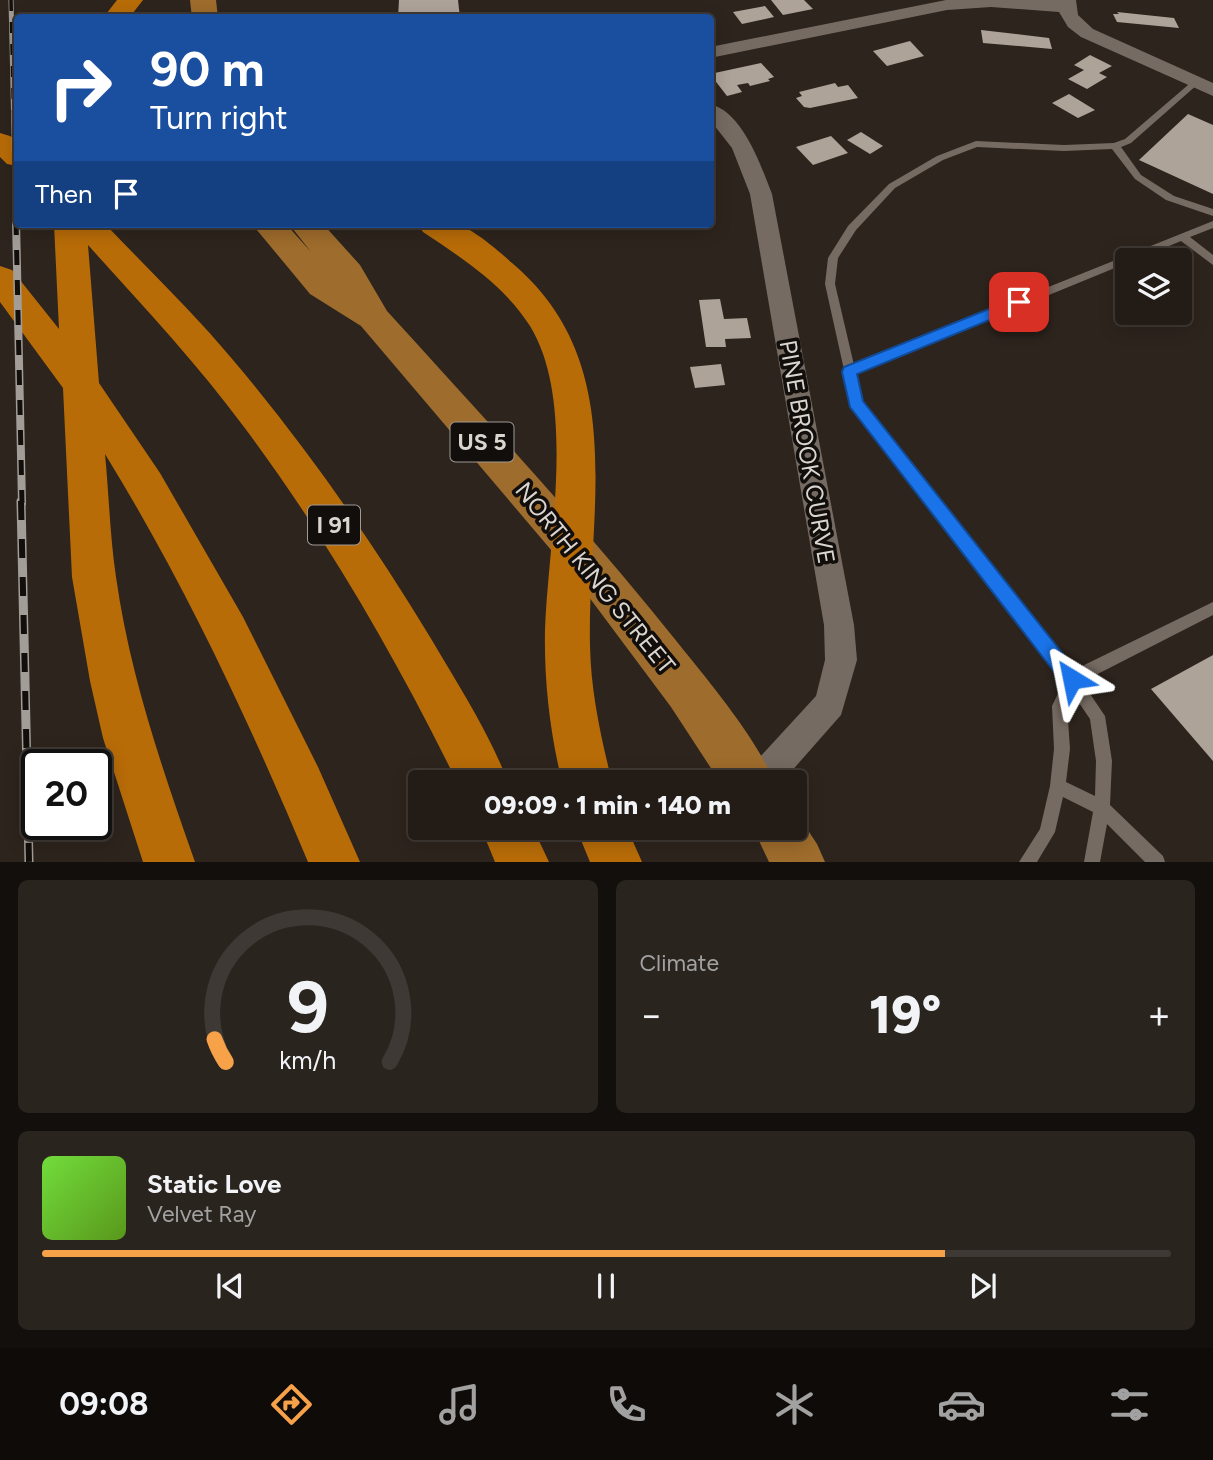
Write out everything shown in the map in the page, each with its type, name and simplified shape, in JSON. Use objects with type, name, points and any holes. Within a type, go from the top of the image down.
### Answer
[{"type":"highway","points":[[119,14],[131,0]]},
{"type":"highway","points":[[0,142],[14,154]]},
{"type":"highway","points":[[70,228],[94,577],[113,681],[127,738],[169,862]]},
{"type":"highway","name":"I 91","points":[[91,228],[220,369],[314,496],[419,662],[478,770]]},
{"type":"highway","points":[[440,228],[490,261],[533,304],[565,361],[577,426],[568,632],[570,698],[585,770]]},
{"type":"highway","points":[[0,278],[102,416],[187,553],[264,702],[334,862]]},
{"type":"highway","points":[[512,840],[523,862]]},
{"type":"highway","points":[[606,840],[616,862]]},
{"type":"main road","name":"NORTH KING STREET","points":[[271,228],[322,286],[375,320]]},
{"type":"main road","name":"NORTH KING STREET","points":[[309,228],[348,273],[375,320],[589,564],[687,691],[741,770]]},
{"type":"main road","points":[[785,840],[799,862]]},
{"type":"street","points":[[714,52],[947,5],[991,2],[1066,4],[1075,24],[1087,33],[1213,90]]},
{"type":"street","name":"PINE BROOK CURVE","points":[[714,114],[728,126],[744,150],[761,194],[839,625],[841,660],[830,704],[771,770]]},
{"type":"lane","points":[[1092,862],[1102,808],[1104,761],[1097,716],[1072,679],[856,403],[830,284],[833,258],[852,228],[892,186],[940,158],[976,144],[1064,148],[1115,146],[1128,141],[1195,82]]},
{"type":"lane","points":[[1115,146],[1138,177],[1170,198],[1213,213]]},
{"type":"lane","points":[[849,372],[1213,224]]},
{"type":"lane","points":[[1182,236],[1213,261]]},
{"type":"lane","points":[[1027,862],[1047,832],[1058,786],[1062,750],[1059,706],[1072,679],[1213,608]]},
{"type":"lane","points":[[1058,786],[1102,808],[1157,862]]},
{"type":"building","points":[[399,0],[458,0],[460,14],[398,14]]},
{"type":"building","points":[[771,0],[804,0],[813,9],[783,15]]},
{"type":"building","points":[[765,6],[774,17],[742,24],[733,12]]},
{"type":"building","points":[[1117,12],[1174,18],[1179,28],[1117,22],[1113,14],[1119,14]]},
{"type":"building","points":[[981,30],[1049,38],[1052,49],[983,43]]},
{"type":"building","points":[[910,41],[924,56],[887,66],[873,51]]},
{"type":"building","points":[[1090,55],[1112,66],[1099,73],[1107,77],[1087,89],[1068,79],[1084,70],[1074,65]]},
{"type":"building","points":[[761,63],[774,77],[768,79],[770,81],[750,86],[748,83],[737,85],[742,92],[727,96],[714,79],[714,73]]},
{"type":"building","points":[[835,83],[838,87],[848,85],[858,98],[810,108],[804,107],[796,98],[802,96],[799,92]]},
{"type":"building","points":[[1069,94],[1095,110],[1078,118],[1052,103]]},
{"type":"building","points":[[1188,114],[1213,125],[1213,194],[1139,160]]},
{"type":"building","points":[[861,132],[883,146],[870,154],[847,140]]},
{"type":"building","points":[[831,136],[848,153],[813,165],[796,147]]},
{"type":"building","points":[[720,299],[724,319],[747,318],[751,338],[725,339],[726,347],[706,347],[699,300]]},
{"type":"building","points":[[721,364],[725,385],[695,388],[690,367]]},
{"type":"building","points":[[1213,655],[1213,761],[1151,689]]},
{"type":"railway","points":[[11,0],[14,133]]},
{"type":"railway","points":[[16,228],[22,503]]},
{"type":"railway","points":[[21,501],[29,862]]},
{"type":"route","points":[[1019,302],[849,372],[856,403],[1072,679]]}]
